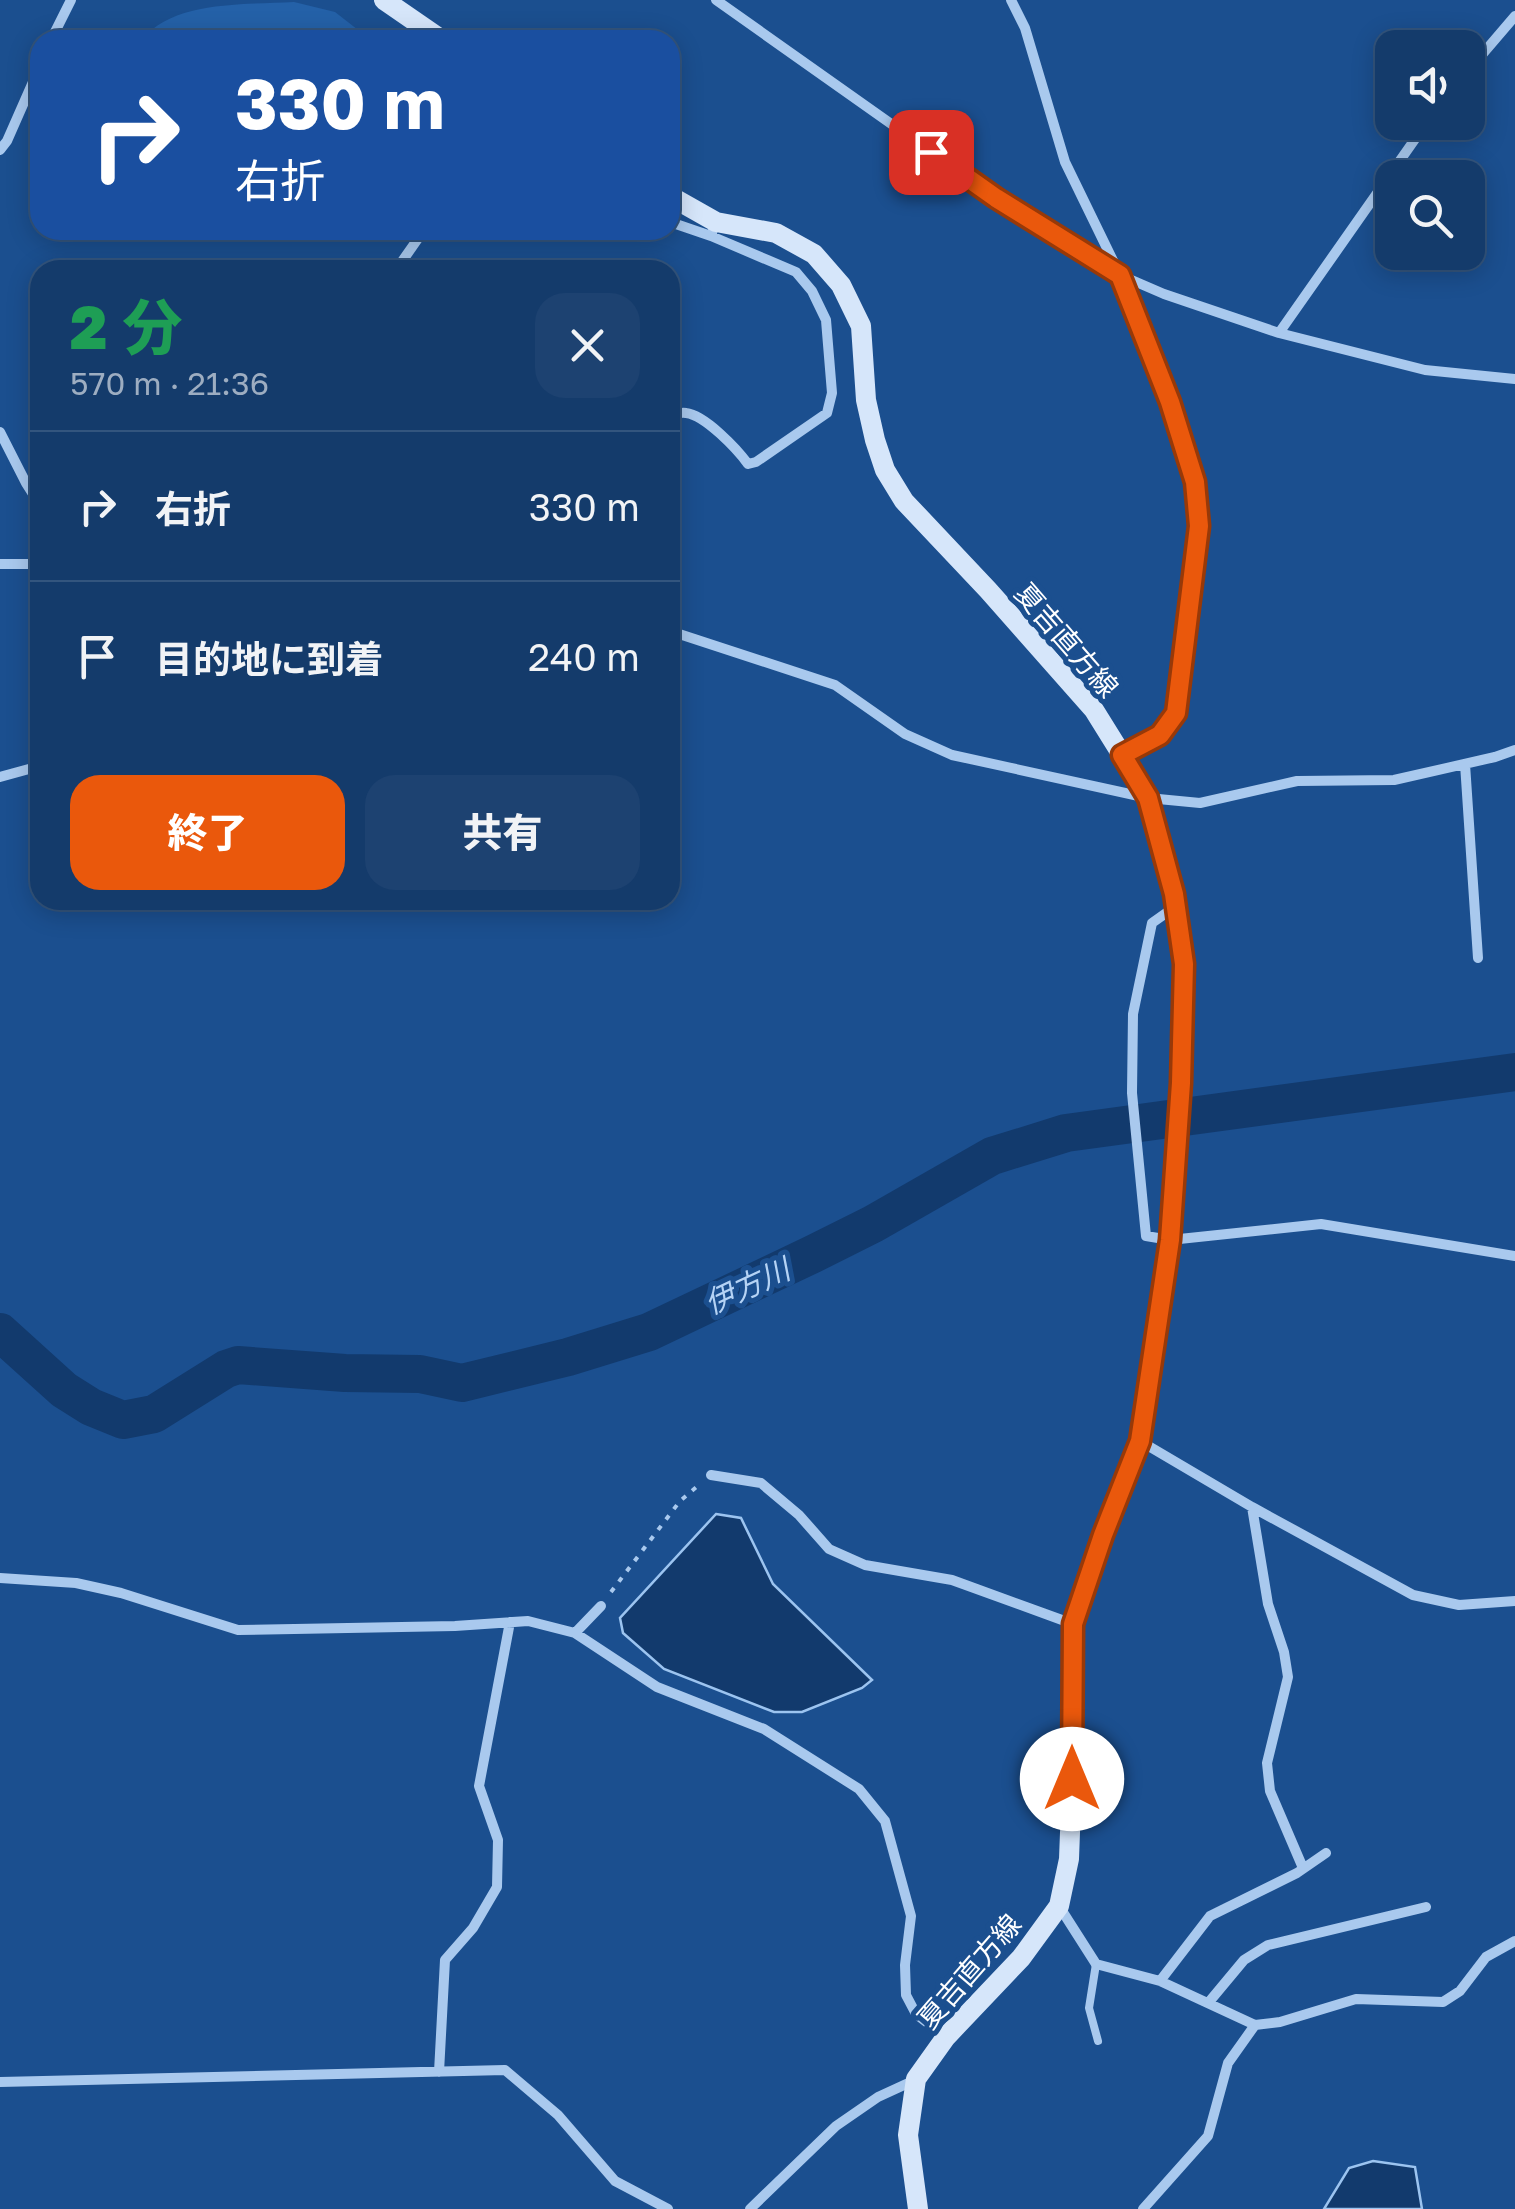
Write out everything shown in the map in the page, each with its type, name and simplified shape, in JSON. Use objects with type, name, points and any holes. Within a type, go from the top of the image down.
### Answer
[{"type":"main road","points":[[384,0],[428,30]]},
{"type":"main road","name":"夏吉直方線","points":[[680,204],[714,229],[776,234],[814,254],[841,285],[861,326],[866,400],[885,470],[904,501],[1094,710],[1122,755],[1148,798],[1176,906],[1184,964],[1181,1083],[1170,1240],[1140,1441],[1073,1624],[1068,1859],[1058,1906],[1021,1958],[946,2037],[916,2080],[908,2136],[918,2209]]},
{"type":"street","points":[[55,30],[71,0]]},
{"type":"street","points":[[716,0],[996,198],[1120,275],[1164,294],[1279,332],[1425,370],[1515,379]]},
{"type":"street","points":[[1011,0],[1024,28],[1066,162],[1120,275],[1170,402],[1195,482],[1199,526],[1176,713],[1160,735],[1122,755]]},
{"type":"street","points":[[1485,51],[1515,16]]},
{"type":"street","points":[[0,150],[30,89]]},
{"type":"street","points":[[1279,332],[1414,140]]},
{"type":"street","points":[[680,224],[714,229],[796,272],[812,291],[826,320],[832,393],[828,413],[748,464],[738,450],[698,417],[680,413]]},
{"type":"street","points":[[0,432],[30,489]]},
{"type":"street","points":[[0,564],[30,564]]},
{"type":"street","points":[[680,636],[834,685],[905,734],[952,755],[1148,798],[1200,803],[1297,781],[1394,780],[1515,750]]},
{"type":"street","points":[[1465,764],[1478,958]]},
{"type":"street","points":[[0,778],[30,769]]},
{"type":"street","points":[[1176,906],[1152,923],[1133,1014],[1132,1093],[1146,1236],[1170,1240],[1321,1224],[1515,1256]]},
{"type":"street","points":[[1140,1441],[1412,1596],[1459,1605],[1515,1601]]},
{"type":"street","points":[[711,1475],[762,1482],[829,1549],[865,1565],[952,1580],[1073,1624]]},
{"type":"street","points":[[1252,1506],[1268,1604],[1288,1677],[1267,1763],[1270,1792],[1304,1868]]},
{"type":"street","points":[[0,1578],[76,1583],[238,1630],[528,1621],[576,1633],[657,1686],[764,1728],[859,1789],[885,1821],[911,1916],[906,1995],[916,2014],[946,2037]]},
{"type":"street","points":[[576,1633],[601,1606]]},
{"type":"street","points":[[439,2072],[446,1960],[473,1928],[497,1887],[498,1840],[478,1786],[510,1622]]},
{"type":"street","points":[[1160,1981],[1210,1916],[1304,1868],[1326,1852]]},
{"type":"street","points":[[1058,1906],[1096,1964],[1160,1981],[1255,2025],[1280,2022],[1356,1999],[1443,2002],[1460,1991],[1486,1957],[1515,1941]]},
{"type":"street","points":[[1208,2002],[1244,1960],[1268,1945],[1426,1907]]},
{"type":"street","points":[[1143,2209],[1208,2136],[1228,2063],[1255,2025]]},
{"type":"street","points":[[0,2082],[505,2070],[558,2115],[616,2181],[668,2209]]},
{"type":"street","points":[[750,2209],[836,2126],[878,2097],[916,2080]]},
{"type":"lane","points":[[1096,1964],[1089,2008],[1098,2041]]},
{"type":"path","points":[[601,1606],[680,1500],[711,1475]]},
{"type":"shaded area","points":[[294,2],[335,12],[358,30],[153,30],[191,11]]},
{"type":"shaded area","points":[[716,1514],[741,1518],[773,1584],[872,1680],[862,1688],[802,1712],[774,1712],[664,1669],[623,1633],[620,1618]]},
{"type":"shaded area","points":[[1373,2161],[1415,2167],[1422,2209],[1324,2209],[1349,2168]]},
{"type":"waterway","name":"伊方川","points":[[0,1332],[64,1390],[123,1420],[154,1414],[238,1365],[420,1374],[462,1383],[649,1332],[873,1224],[992,1156],[1066,1133],[1515,1072]]},
{"type":"route","points":[[931,152],[996,198],[1120,275],[1170,402],[1195,482],[1199,526],[1176,713],[1160,735],[1122,755],[1148,798],[1174,894],[1184,964],[1181,1083],[1170,1240],[1140,1441],[1073,1624],[1072,1779]]}]
